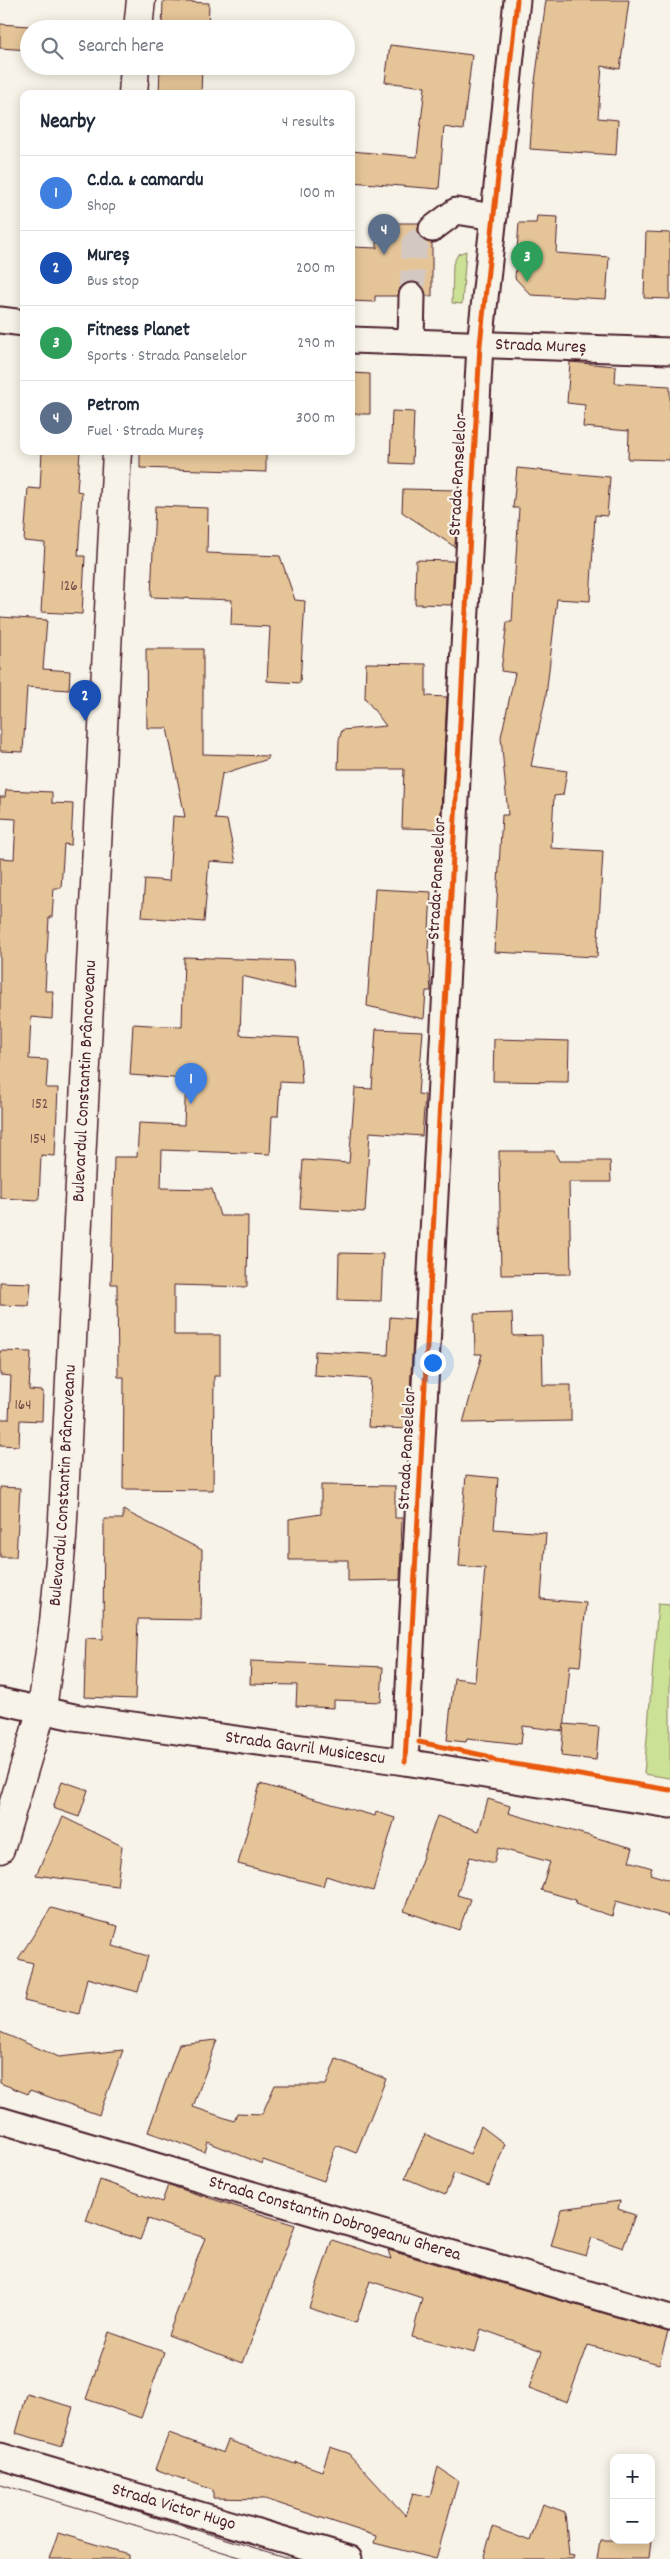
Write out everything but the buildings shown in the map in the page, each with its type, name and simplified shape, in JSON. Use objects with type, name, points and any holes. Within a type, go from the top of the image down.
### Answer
[{"type":"main road","points":[[139,20],[141,0]]},
{"type":"main road","points":[[133,90],[134,75]]},
{"type":"main road","name":"Bulevardul Constantin Brâncoveanu","points":[[0,1849],[42,1710],[54,1622],[62,1538],[117,455]]},
{"type":"street","name":"Strada Panselelor","points":[[405,1762],[480,345],[517,0]]},
{"type":"street","points":[[432,229],[456,211],[494,216]]},
{"type":"street","points":[[411,342],[412,296]]},
{"type":"street","points":[[0,320],[20,322]]},
{"type":"street","name":"Strada Mureș","points":[[355,340],[670,352]]},
{"type":"street","name":"Strada Gavril Musicescu","points":[[0,1701],[74,1717],[405,1762],[670,1805]]},
{"type":"street","name":"Strada Constantin Dobrogeanu Gherea","points":[[0,2120],[670,2318]]},
{"type":"street","name":"Strada Victor Hugo","points":[[0,2456],[349,2559]]},
{"type":"green space","points":[[466,251],[462,304],[452,303],[453,264],[458,254]]},
{"type":"green space","points":[[658,1604],[670,1605],[670,1778],[644,1774]]},
{"type":"tunnel","points":[[412,296],[414,244],[432,229]]},
{"type":"tram line","points":[[0,2470],[291,2559]]},
{"type":"tram line","points":[[0,2484],[246,2559]]},
{"type":"cycle path","points":[[405,1762],[480,345],[517,0]]},
{"type":"cycle path","points":[[419,1742],[487,1756],[496,1761],[670,1790]]},
{"type":"place","name":"Petrom","points":[[384,255]]},
{"type":"place","name":"Fitness Planet","points":[[527,282]]},
{"type":"place","name":"Mureș","points":[[85,721]]},
{"type":"place","name":"C.d.a. & camardu","points":[[191,1104]]}]
